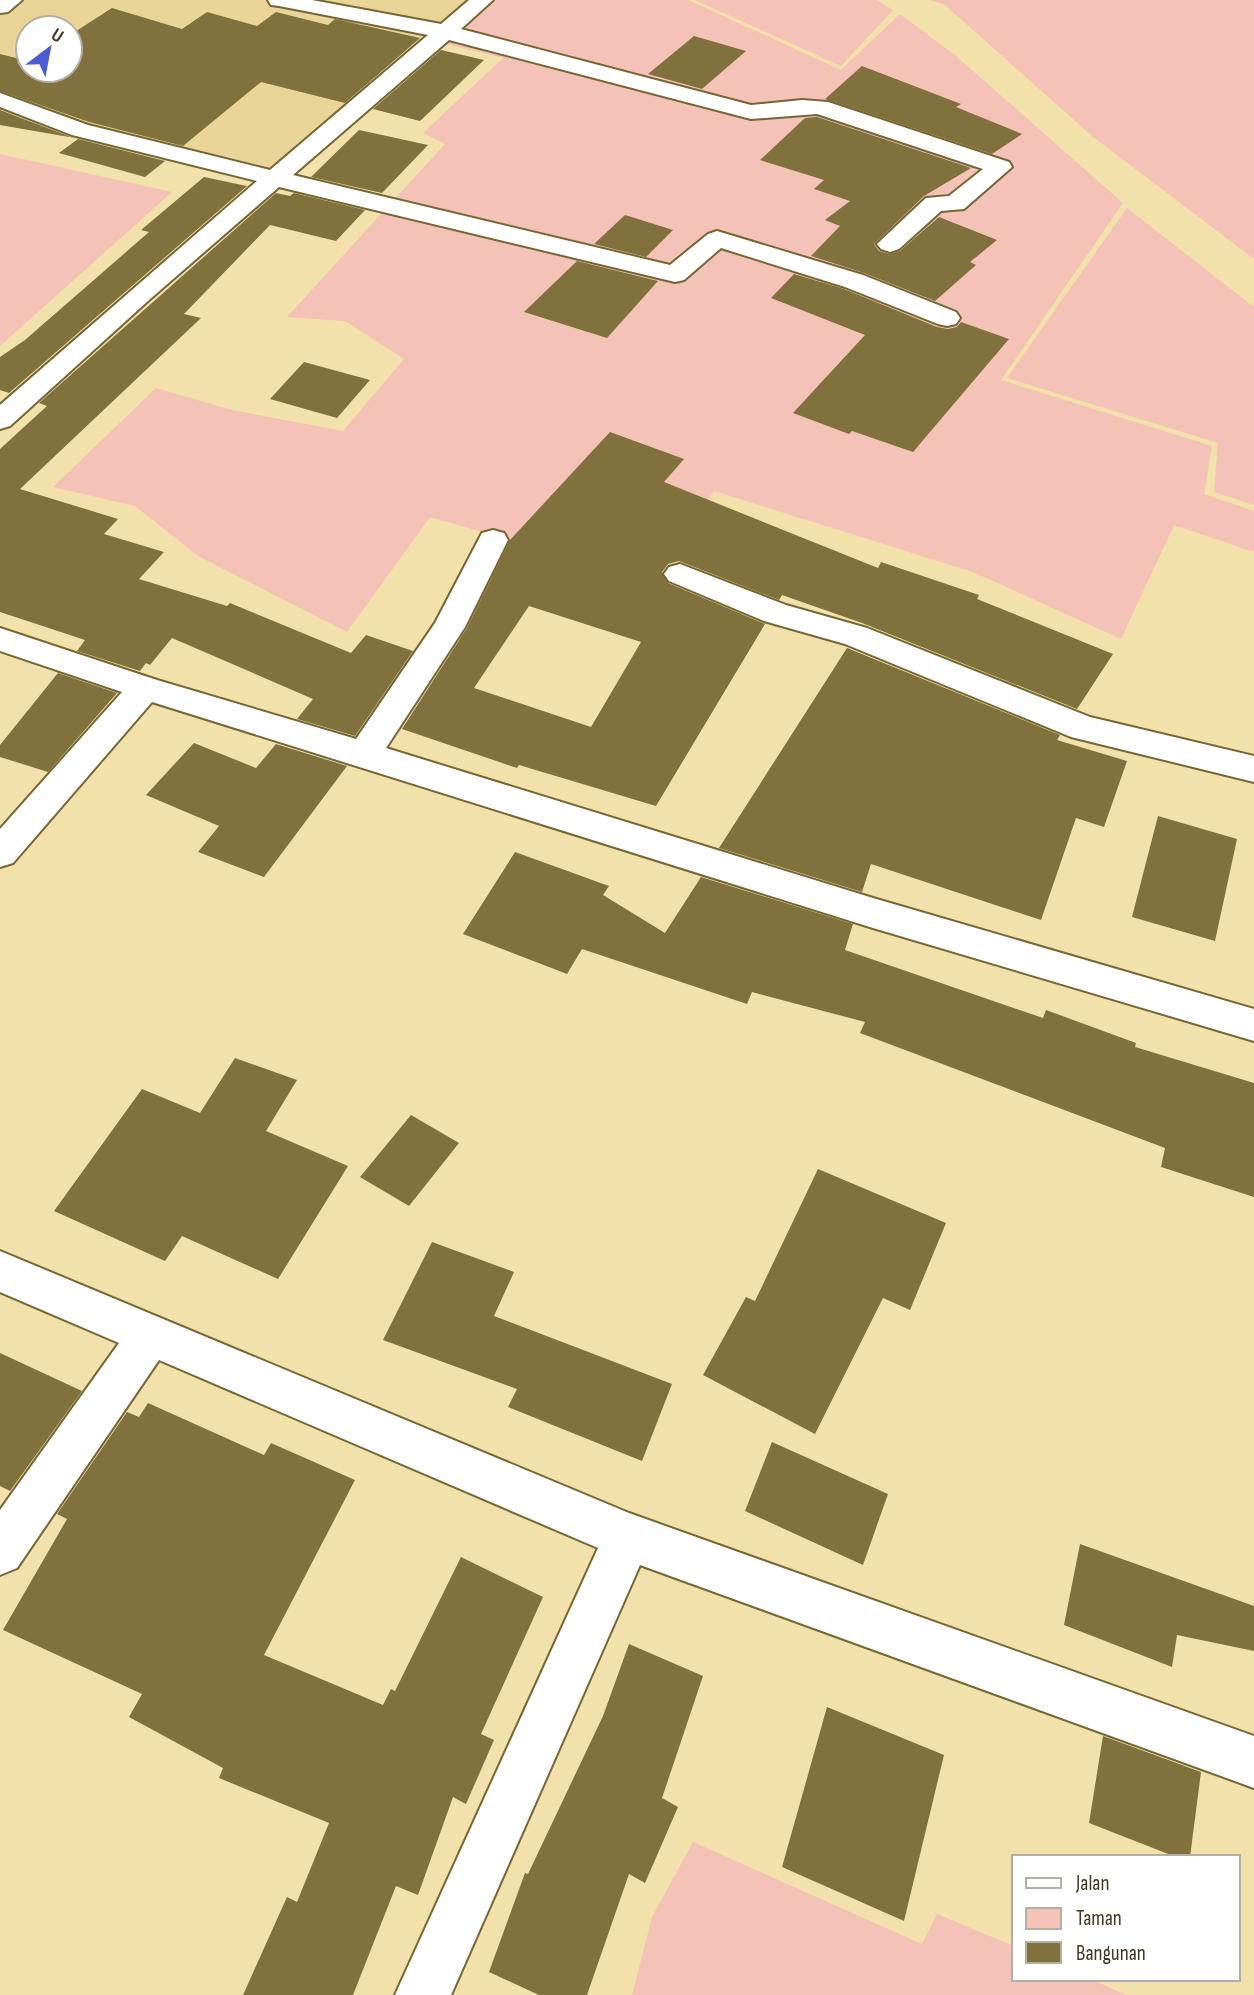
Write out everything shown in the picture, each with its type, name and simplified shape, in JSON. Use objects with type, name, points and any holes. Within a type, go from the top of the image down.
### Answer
[{"type":"street","points":[[0,7],[11,0]]},
{"type":"street","points":[[279,0],[446,32],[751,112],[802,105],[820,107],[1000,167],[955,204],[935,203],[890,244]]},
{"type":"street","points":[[0,420],[140,294],[482,0]]},
{"type":"street","points":[[0,100],[24,106],[74,129],[675,274],[717,239],[853,281],[947,318]]},
{"type":"street","points":[[364,754],[449,626],[493,540]]},
{"type":"street","points":[[680,574],[775,614],[856,636],[1083,728],[1254,769]]},
{"type":"street","points":[[0,639],[145,688],[873,914],[1254,1026]]},
{"type":"street","points":[[0,853],[145,688]]},
{"type":"street","points":[[0,1271],[628,1537],[1254,1762]]},
{"type":"street","points":[[0,1551],[151,1334]]},
{"type":"street","points":[[423,1995],[628,1537]]},
{"type":"shaded area","points":[[3,0],[471,0],[272,173],[75,126],[0,97],[0,2]]},
{"type":"green space","points":[[497,0],[688,0],[841,70],[900,14],[956,56],[1123,203],[1001,380],[1212,446],[1204,494],[1254,511],[1254,552],[1174,525],[1121,639],[973,572],[714,491],[653,581],[430,517],[347,632],[198,556],[135,506],[53,487],[156,388],[232,410],[343,431],[404,359],[345,321],[287,317],[445,144],[423,133],[503,58],[446,44]]},
{"type":"green space","points":[[695,0],[876,0],[893,10],[841,66]]},
{"type":"green space","points":[[930,0],[1254,0],[1254,259],[1092,136],[945,5]]},
{"type":"green space","points":[[0,154],[172,192],[0,346]]},
{"type":"green space","points":[[1127,208],[1254,307],[1254,505],[1214,492],[1218,443],[1007,378]]},
{"type":"green space","points":[[693,1842],[922,1944],[937,1914],[1012,1945],[1012,1981],[1095,1981],[1126,1995],[632,1995],[652,1917]]},
{"type":"building","points":[[112,8],[182,29],[207,12],[257,26],[276,12],[328,25],[335,19],[420,38],[345,103],[261,82],[183,146],[89,122],[0,91],[0,54],[14,58],[14,84],[84,84],[84,26]]},
{"type":"building","points":[[694,36],[746,51],[702,89],[648,74]]},
{"type":"building","points":[[441,50],[484,60],[420,121],[373,109]]},
{"type":"building","points":[[862,66],[961,104],[956,107],[1022,134],[992,154],[825,99]]},
{"type":"building","points":[[0,110],[71,137],[75,138],[0,125]]},
{"type":"building","points":[[817,117],[971,168],[924,196],[874,244],[879,251],[889,254],[900,251],[939,217],[997,240],[970,262],[976,265],[935,301],[811,256],[840,226],[825,220],[850,201],[814,189],[824,180],[760,160],[805,118]]},
{"type":"building","points":[[359,130],[428,145],[382,193],[311,177]]},
{"type":"building","points":[[78,139],[165,161],[145,177],[59,153]]},
{"type":"building","points":[[204,177],[247,186],[9,393],[0,390],[0,357],[25,340],[149,232],[141,230]]},
{"type":"building","points":[[276,193],[290,196],[294,193],[365,210],[336,241],[270,225],[184,314],[201,318],[20,489],[118,519],[104,534],[164,552],[139,579],[227,606],[230,603],[351,653],[366,635],[413,651],[355,736],[297,719],[313,699],[172,638],[150,665],[146,663],[140,671],[77,651],[85,640],[0,612],[0,449],[47,406],[39,403]]},
{"type":"building","points":[[625,215],[673,230],[646,257],[594,244]]},
{"type":"building","points":[[577,261],[658,281],[607,338],[524,312]]},
{"type":"building","points":[[794,274],[844,289],[937,327],[948,329],[957,327],[961,322],[1009,339],[913,452],[852,431],[849,434],[793,413],[865,335],[771,298]]},
{"type":"building","points":[[304,362],[370,380],[337,418],[270,399]]},
{"type":"building","points":[[610,432],[684,459],[664,482],[878,568],[881,562],[979,595],[977,599],[1113,654],[1077,709],[862,623],[782,595],[779,600],[679,561],[668,564],[662,572],[668,583],[765,624],[656,806],[519,765],[517,768],[402,729],[467,628],[510,540]],"holes":[[[529,606],[641,642],[591,727],[474,688]]]},
{"type":"building","points":[[847,648],[1060,735],[1057,740],[1127,761],[1104,827],[1076,818],[1041,920],[871,864],[862,892],[719,848]]},
{"type":"building","points":[[58,673],[117,693],[48,772],[0,757],[0,745]]},
{"type":"building","points":[[194,743],[256,768],[276,744],[347,766],[264,877],[198,852],[219,826],[146,795]]},
{"type":"building","points":[[1158,816],[1237,839],[1215,941],[1132,917]]},
{"type":"building","points":[[515,852],[609,886],[603,895],[665,933],[701,877],[853,924],[845,950],[1043,1018],[1046,1010],[1136,1043],[1135,1047],[1254,1083],[1254,1197],[1161,1167],[1165,1148],[860,1033],[865,1022],[752,992],[747,1004],[582,949],[567,974],[463,934]]},
{"type":"building","points":[[235,1058],[297,1080],[266,1131],[348,1166],[278,1279],[182,1236],[165,1261],[54,1211],[142,1089],[200,1113]]},
{"type":"building","points":[[411,1115],[459,1143],[409,1206],[360,1177]]},
{"type":"building","points":[[818,1169],[946,1223],[910,1310],[883,1298],[815,1434],[703,1375],[746,1297],[755,1301]]},
{"type":"building","points":[[432,1242],[514,1272],[494,1316],[672,1384],[642,1461],[508,1407],[517,1389],[383,1340]]},
{"type":"building","points":[[0,1353],[82,1391],[10,1491],[0,1486]]},
{"type":"building","points":[[148,1403],[264,1455],[271,1443],[355,1480],[264,1655],[383,1705],[391,1689],[395,1691],[461,1557],[543,1597],[481,1734],[494,1740],[466,1804],[453,1797],[418,1895],[396,1886],[353,1995],[243,1995],[287,1897],[297,1902],[329,1823],[219,1778],[223,1768],[129,1717],[142,1694],[3,1630],[67,1519],[57,1514],[127,1412],[139,1417]]},
{"type":"building","points":[[772,1442],[888,1494],[863,1565],[745,1511]]},
{"type":"building","points":[[1080,1544],[1254,1606],[1254,1651],[1177,1635],[1172,1667],[1064,1625]]},
{"type":"building","points":[[629,1644],[703,1676],[662,1798],[678,1807],[645,1883],[629,1874],[587,1995],[539,1995],[489,1972],[525,1873],[528,1874],[603,1716]]},
{"type":"building","points":[[827,1707],[944,1755],[904,1921],[782,1867]]},
{"type":"building","points":[[1103,1736],[1201,1772],[1190,1855],[1171,1855],[1089,1823]]}]
